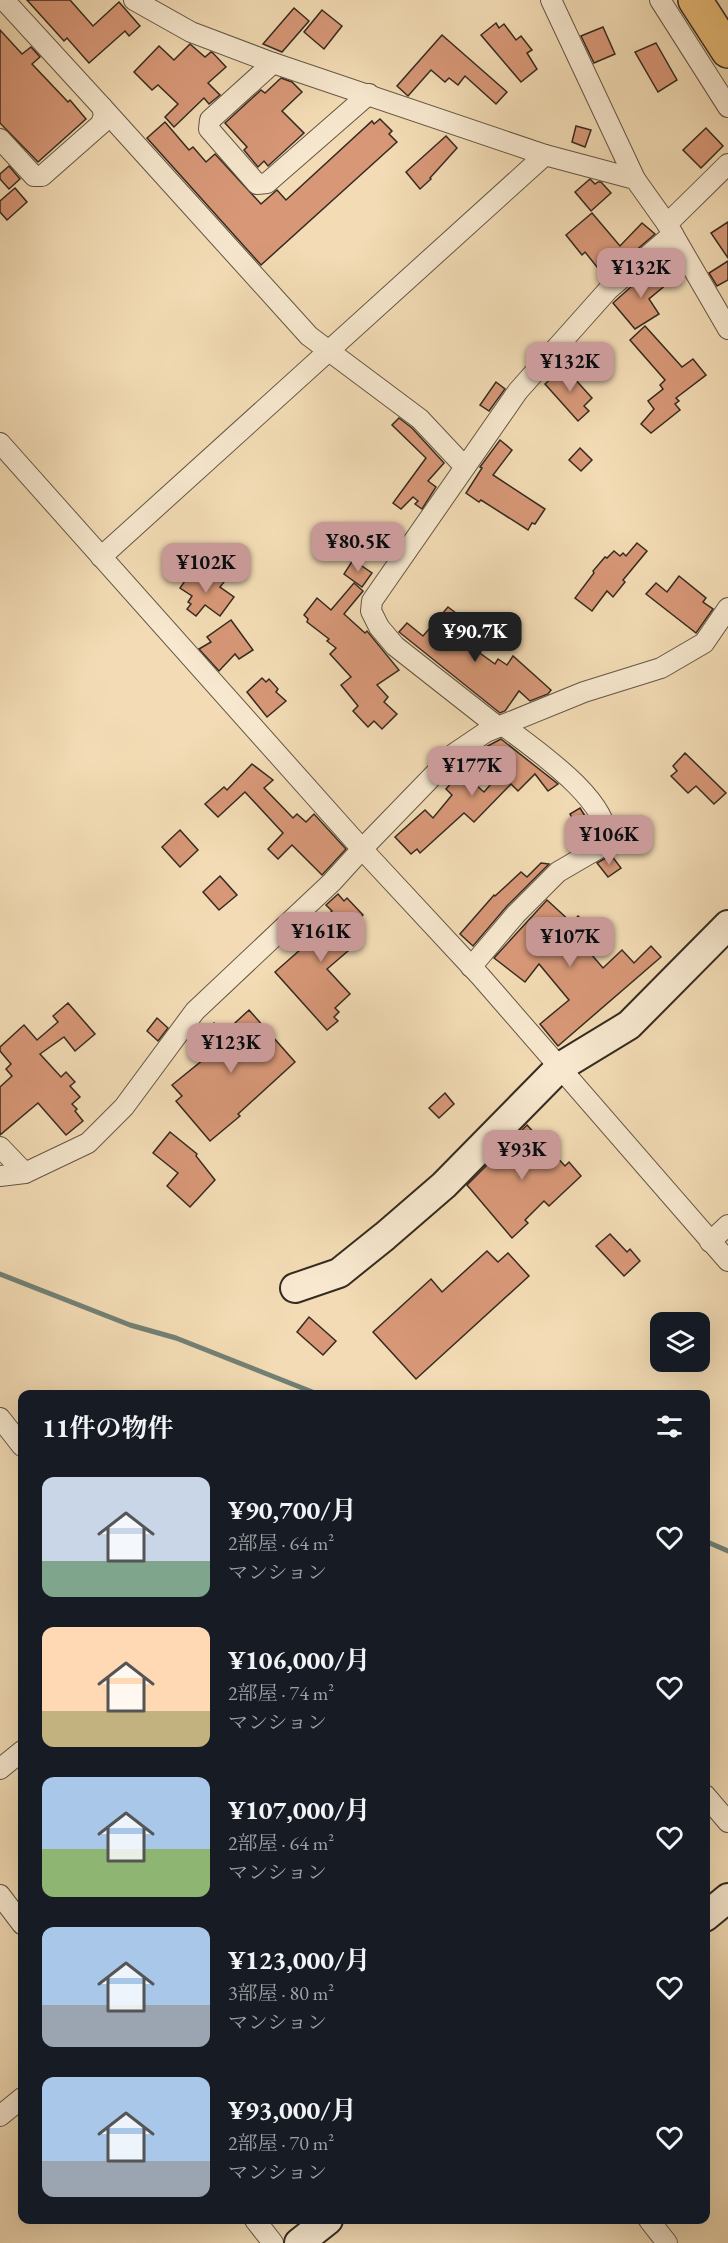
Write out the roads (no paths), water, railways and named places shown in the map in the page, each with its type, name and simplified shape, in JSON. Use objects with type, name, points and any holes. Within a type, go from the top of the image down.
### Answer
[{"type":"highway","points":[[695,0],[728,51]]},
{"type":"highway","points":[[720,0],[728,15]]},
{"type":"street","points":[[4,0],[309,336],[420,419],[465,468]]},
{"type":"street","points":[[135,0],[191,32],[273,63],[544,155],[634,179]]},
{"type":"street","points":[[551,0],[634,179],[670,229],[728,329]]},
{"type":"street","points":[[660,0],[728,107]]},
{"type":"street","points":[[273,63],[210,120],[209,129],[257,184],[267,183],[369,94]]},
{"type":"street","points":[[0,139],[34,176],[42,176],[101,124],[104,116],[102,108]]},
{"type":"street","points":[[101,556],[544,155]]},
{"type":"street","points":[[471,967],[516,914],[558,872],[606,844],[608,835],[593,804],[564,773],[395,646],[379,627],[371,611],[372,601],[518,391],[608,290],[670,229],[728,164]]},
{"type":"street","points":[[0,443],[560,1067],[728,1262]]},
{"type":"street","points":[[0,1176],[25,1173],[88,1143],[124,1107],[195,1011],[332,882],[455,753],[486,732],[584,692],[661,668],[704,643],[728,608]]},
{"type":"street","points":[[295,1288],[339,1273],[385,1236],[444,1185],[560,1067],[629,1025],[728,925]]},
{"type":"street","points":[[0,1147],[25,1173]]},
{"type":"street","points":[[710,1242],[728,1225]]},
{"type":"street","points":[[0,1418],[18,1441]]},
{"type":"street","points":[[0,1769],[18,1754]]},
{"type":"street","points":[[710,1801],[728,1822]]},
{"type":"street","points":[[0,1896],[18,1919]]},
{"type":"street","points":[[710,1913],[728,1898]]},
{"type":"street","points":[[0,2116],[18,2101]]},
{"type":"street","points":[[258,2224],[273,2243]]},
{"type":"street","points":[[299,2243],[323,2224]]},
{"type":"street","points":[[652,2224],[667,2243]]},
{"type":"waterway","points":[[0,1274],[130,1325],[176,1338],[307,1390]]},
{"type":"waterway","points":[[710,1543],[728,1551]]}]
